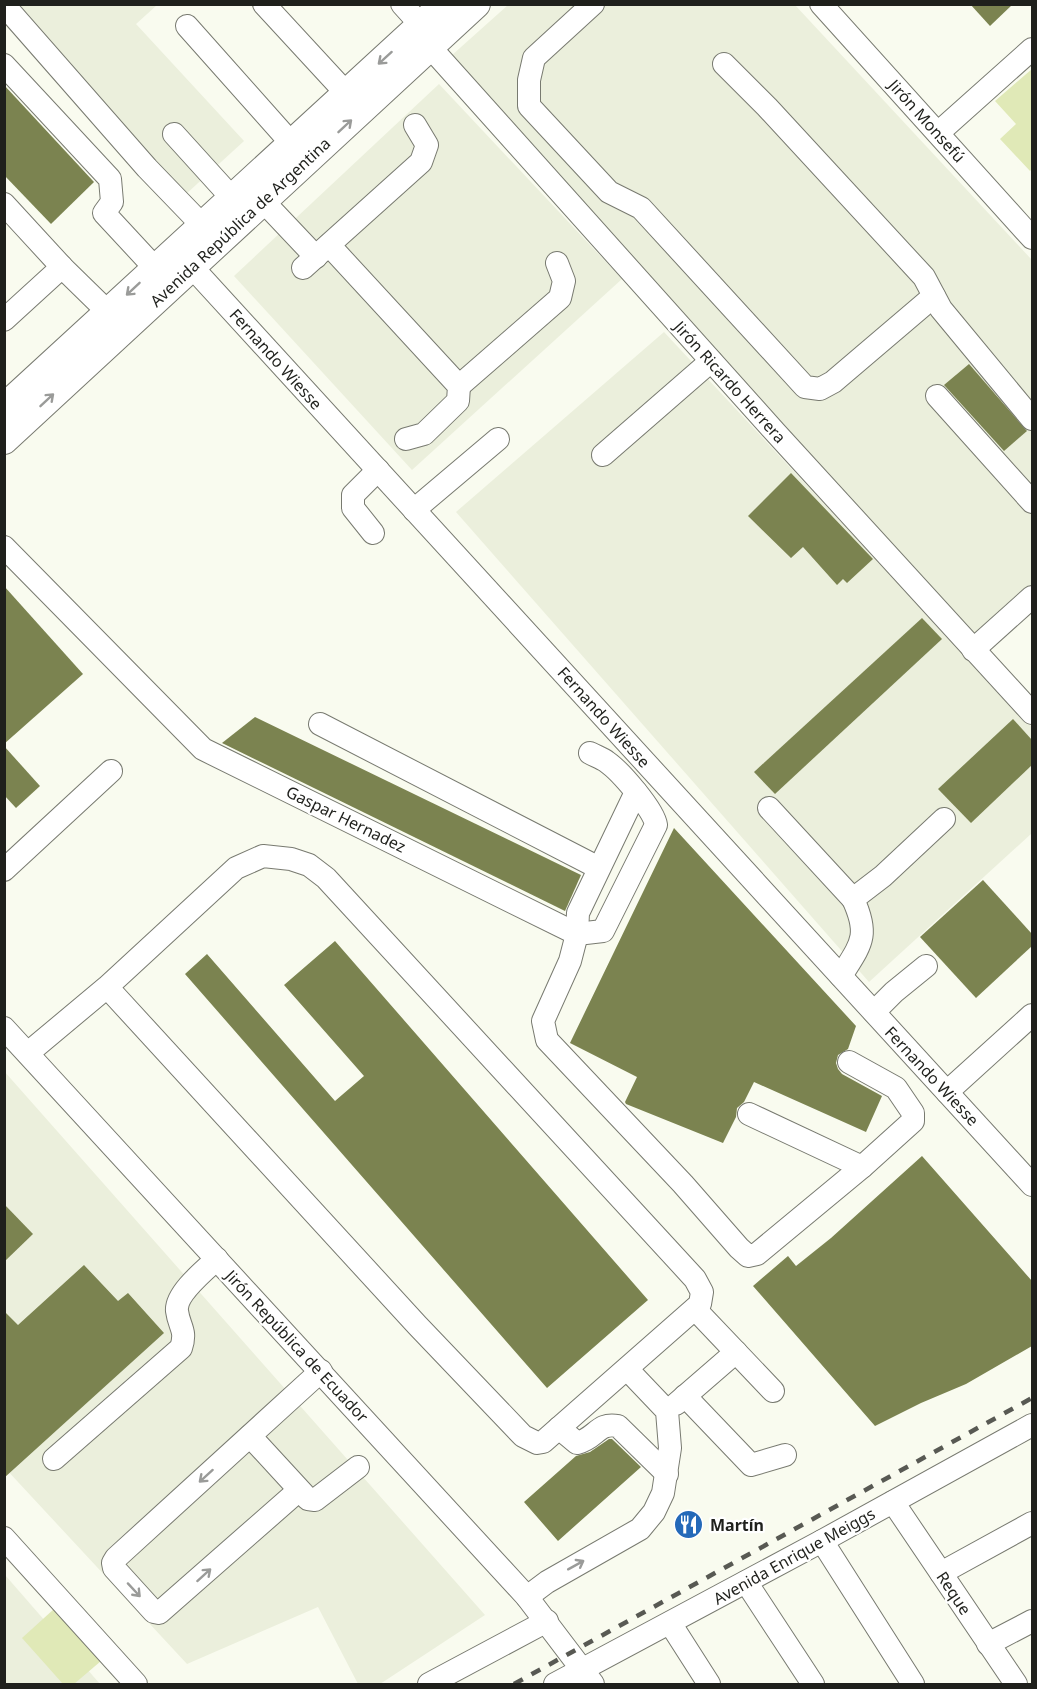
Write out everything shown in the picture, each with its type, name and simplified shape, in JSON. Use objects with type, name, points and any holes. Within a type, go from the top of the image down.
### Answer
[{"type":"main road","name":"Avenida República de Argentina","points":[[4,440],[184,258],[263,201],[426,36],[444,4]]},
{"type":"main road","name":"Avenida República de Argentina","points":[[4,408],[155,268],[184,258],[202,225],[346,94],[426,36],[476,4]]},
{"type":"street","points":[[264,4],[346,94]]},
{"type":"street","name":"Jirón Ricardo Herrera","points":[[402,4],[426,36],[711,361],[1032,713]]},
{"type":"street","points":[[593,4],[534,58],[529,80],[529,106],[609,192],[642,208],[805,387],[820,389],[833,382],[934,296]]},
{"type":"street","name":"Jirón Monsefú","points":[[821,4],[1032,238]]},
{"type":"street","points":[[4,5],[147,168],[202,225]]},
{"type":"street","points":[[187,26],[292,144]]},
{"type":"street","points":[[938,133],[1032,49]]},
{"type":"street","points":[[724,64],[767,107],[924,277],[941,309],[1032,419]]},
{"type":"street","points":[[4,65],[110,179],[112,202],[104,213],[155,268]]},
{"type":"street","points":[[316,257],[421,162],[427,146],[414,125]]},
{"type":"street","points":[[174,134],[232,198]]},
{"type":"street","points":[[263,201],[316,257],[459,386]]},
{"type":"street","points":[[4,204],[62,267],[108,312]]},
{"type":"street","name":"Fernando Wiesse","points":[[184,258],[947,1092],[1029,1174]]},
{"type":"street","points":[[406,439],[424,434],[458,401],[459,386],[560,298],[564,281],[557,263]]},
{"type":"street","points":[[4,320],[62,267]]},
{"type":"street","points":[[603,455],[711,361]]},
{"type":"street","points":[[937,396],[1032,502]]},
{"type":"street","points":[[414,510],[498,439]]},
{"type":"street","points":[[373,533],[352,508],[353,495],[378,470]]},
{"type":"street","name":"Gaspar Hernadez","points":[[4,547],[203,748],[577,934]]},
{"type":"street","points":[[973,650],[1032,597]]},
{"type":"street","points":[[320,724],[599,868]]},
{"type":"street","points":[[577,934],[603,931],[656,825],[655,818],[636,792],[608,762],[590,753]]},
{"type":"street","points":[[4,870],[111,771]]},
{"type":"street","points":[[636,792],[578,913],[577,934],[570,961],[543,1021],[547,1040],[748,1256],[757,1254],[914,1121],[914,1117],[896,1088],[849,1062]]},
{"type":"street","points":[[769,808],[853,899],[862,919],[862,938],[841,976]]},
{"type":"street","points":[[853,899],[883,876],[944,819]]},
{"type":"street","points":[[28,1053],[107,987],[236,867],[263,856],[291,859],[309,865],[326,878],[695,1279],[702,1292],[700,1304],[543,1442],[537,1443],[523,1436],[417,1325],[107,987]]},
{"type":"street","points":[[874,1012],[926,966]]},
{"type":"street","points":[[947,1092],[1032,1015]]},
{"type":"street","name":"Jirón República de Ecuador","points":[[4,1028],[527,1597],[587,1677]]},
{"type":"street","points":[[749,1114],[862,1167]]},
{"type":"street","points":[[54,1459],[181,1348],[184,1338],[177,1311],[178,1299],[217,1259]]},
{"type":"street","points":[[695,1308],[772,1391]]},
{"type":"street","points":[[667,1411],[735,1352]]},
{"type":"street","points":[[527,1597],[547,1582],[640,1529],[654,1512],[663,1493],[670,1448],[667,1411],[627,1369]]},
{"type":"street","points":[[298,1491],[159,1613],[154,1612],[114,1568],[112,1563],[116,1558],[321,1371]]},
{"type":"street","points":[[686,1396],[751,1465],[785,1455]]},
{"type":"street","points":[[559,1428],[578,1443],[587,1440],[602,1427],[610,1424],[618,1426],[667,1474]]},
{"type":"street","name":"Avenida Enrique Meiggs","points":[[555,1684],[587,1677],[670,1623],[1032,1425]]},
{"type":"street","points":[[250,1436],[298,1491],[308,1499],[315,1500],[358,1467]]},
{"type":"street","name":"Reque","points":[[893,1502],[988,1644],[1019,1682]]},
{"type":"street","points":[[940,1573],[1032,1523]]},
{"type":"street","points":[[4,1538],[135,1684]]},
{"type":"street","points":[[822,1541],[913,1684]]},
{"type":"street","points":[[746,1582],[813,1684]]},
{"type":"street","points":[[429,1684],[547,1621]]},
{"type":"street","points":[[988,1644],[1032,1621]]},
{"type":"street","points":[[670,1623],[709,1684]]},
{"type":"shaded area","points":[[5,5],[157,5],[136,24],[244,141],[174,205]]},
{"type":"shaded area","points":[[508,5],[795,5],[1032,260],[1032,585],[973,638],[451,56]]},
{"type":"shaded area","points":[[439,84],[622,279],[412,470],[234,276]]},
{"type":"shaded area","points":[[664,332],[1032,727],[1032,833],[869,982],[456,512]]},
{"type":"shaded area","points":[[4,1071],[485,1615],[380,1684],[358,1684],[318,1607],[187,1664],[5,1468]]},
{"type":"shaded area","points":[[5,1575],[100,1684],[5,1684]]},
{"type":"green space","points":[[1032,69],[1032,169],[1030,171],[1000,139],[1016,124],[995,101]]},
{"type":"green space","points":[[54,1609],[101,1661],[74,1684],[63,1684],[22,1638]]},
{"type":"building","points":[[970,4],[1013,4],[990,26]]},
{"type":"building","points":[[4,85],[94,182],[51,224],[4,175]]},
{"type":"building","points":[[969,364],[1027,431],[1004,451],[944,385]]},
{"type":"building","points":[[791,473],[873,559],[847,583],[843,579],[837,585],[803,547],[791,558],[748,516]]},
{"type":"building","points":[[4,586],[83,674],[4,744]]},
{"type":"building","points":[[922,618],[942,639],[775,794],[754,772]]},
{"type":"building","points":[[255,717],[581,875],[565,911],[222,743]]},
{"type":"building","points":[[1013,719],[1032,740],[1032,765],[971,823],[938,789]]},
{"type":"building","points":[[4,746],[40,786],[16,808],[4,795]]},
{"type":"building","points":[[674,828],[856,1026],[848,1049],[838,1055],[836,1063],[842,1074],[882,1096],[866,1132],[754,1082],[744,1102],[737,1108],[736,1117],[723,1143],[626,1104],[637,1077],[570,1043]]},
{"type":"building","points":[[983,880],[1032,934],[1032,946],[976,998],[920,937]]},
{"type":"building","points":[[335,941],[648,1300],[547,1388],[185,974],[207,954],[335,1101],[364,1076],[284,985]]},
{"type":"building","points":[[922,1156],[1032,1281],[1032,1346],[966,1384],[875,1426],[753,1286],[788,1256],[796,1266],[831,1238]]},
{"type":"building","points":[[4,1204],[33,1234],[4,1262]]},
{"type":"building","points":[[84,1265],[118,1301],[128,1293],[164,1333],[4,1478],[4,1311],[18,1325]]},
{"type":"building","points":[[612,1439],[641,1467],[558,1541],[524,1502],[576,1456],[590,1452]]},
{"type":"railway","points":[[514,1684],[1032,1398]]},
{"type":"place","name":"Martín","points":[[689,1525]]}]
